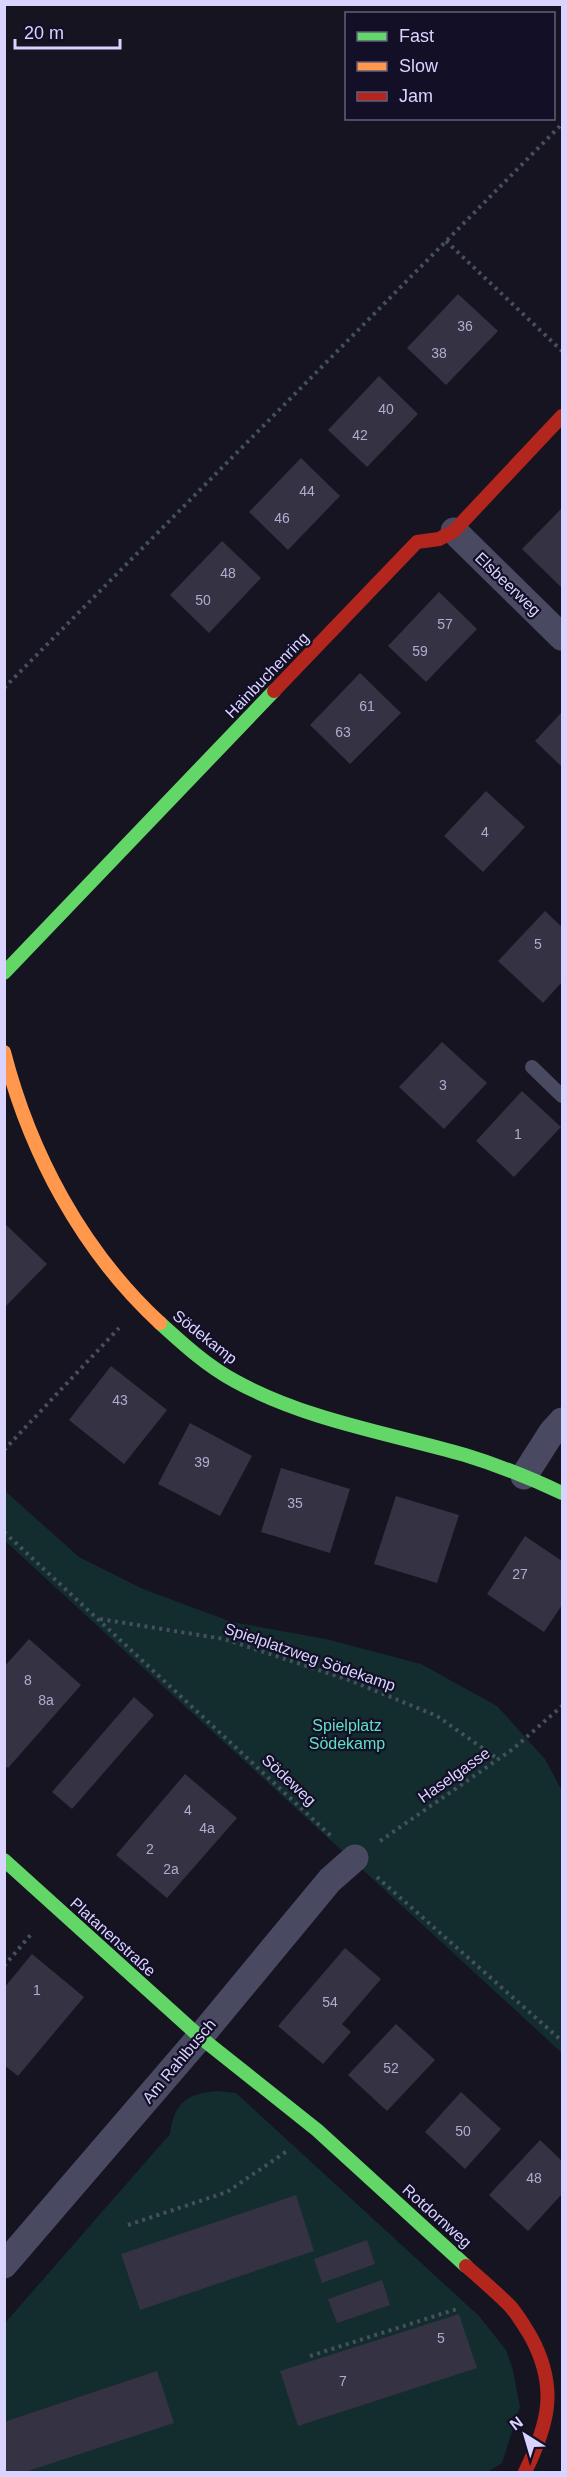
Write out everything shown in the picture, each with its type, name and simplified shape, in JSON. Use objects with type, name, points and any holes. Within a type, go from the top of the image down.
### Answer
[{"type":"street","name":"Hainbuchenring","points":[[4,973],[417,542],[439,539],[454,531],[562,416]]},
{"type":"street","name":"Elsbeerweg","points":[[454,531],[562,637]]},
{"type":"street","name":"Södekamp","points":[[4,1052],[9,1078],[34,1143],[72,1211],[108,1266],[141,1305],[182,1344],[226,1376],[295,1407],[386,1436],[457,1451],[562,1493]]},
{"type":"street","points":[[524,1476],[552,1432],[562,1421]]},
{"type":"street","name":"Am Rahlbusch","points":[[4,2265],[200,2037],[330,1880],[355,1858]]},
{"type":"street","name":"Platanenstraße","points":[[4,1860],[200,2037]]},
{"type":"street","name":"Rotdornweg","points":[[200,2037],[317,2130],[512,2308],[531,2335],[544,2364],[549,2397],[545,2428],[525,2472]]},
{"type":"lane","points":[[532,1067],[562,1096]]},
{"type":"path","points":[[4,687],[562,124]]},
{"type":"path","points":[[446,241],[562,351]]},
{"type":"path","points":[[4,1450],[141,1305]]},
{"type":"path","name":"Södeweg","points":[[4,1532],[355,1858],[562,2041]]},
{"type":"path","name":"Spielplatzweg Södekamp","points":[[99,1618],[224,1639],[349,1680],[437,1716],[498,1759]]},
{"type":"path","name":"Haselgasse","points":[[355,1858],[513,1749],[562,1706]]},
{"type":"path","points":[[4,1966],[55,1906]]},
{"type":"path","points":[[128,2225],[227,2192],[317,2130]]},
{"type":"path","points":[[310,2356],[466,2307],[486,2284]]},
{"type":"green space","name":"Spielplatz Södekamp","points":[[4,1490],[79,1557],[143,1589],[232,1622],[326,1639],[421,1664],[497,1706],[545,1759],[562,1791],[562,2053],[5,1541]]},
{"type":"green space","points":[[218,2091],[236,2093],[479,2316],[506,2350],[513,2370],[520,2407],[502,2463],[488,2472],[5,2472],[5,2323],[170,2134],[179,2107],[190,2097]]},
{"type":"building","points":[[458,294],[498,331],[446,385],[407,348]]},
{"type":"building","points":[[379,376],[418,414],[367,467],[328,430]]},
{"type":"building","points":[[301,458],[340,496],[288,550],[249,512]]},
{"type":"building","points":[[562,508],[562,588],[522,549]]},
{"type":"building","points":[[222,541],[261,578],[209,633],[170,595]]},
{"type":"building","points":[[439,592],[477,629],[426,682],[388,646]]},
{"type":"building","points":[[360,673],[401,713],[350,764],[310,725]]},
{"type":"building","points":[[562,712],[562,767],[535,741]]},
{"type":"building","points":[[486,791],[525,827],[483,872],[444,836]]},
{"type":"building","points":[[545,911],[562,927],[562,982],[543,1003],[498,961]]},
{"type":"building","points":[[442,1042],[487,1083],[444,1129],[399,1087]]},
{"type":"building","points":[[522,1091],[561,1127],[514,1177],[476,1141]]},
{"type":"building","points":[[4,1223],[47,1264],[4,1308]]},
{"type":"building","points":[[111,1366],[167,1410],[124,1464],[69,1420]]},
{"type":"building","points":[[190,1423],[252,1456],[220,1516],[158,1484]]},
{"type":"building","points":[[281,1468],[350,1489],[330,1553],[261,1532]]},
{"type":"building","points":[[396,1496],[459,1515],[437,1583],[374,1564]]},
{"type":"building","points":[[525,1536],[562,1561],[562,1605],[544,1632],[487,1594]]},
{"type":"building","points":[[29,1639],[81,1685],[8,1768],[4,1765],[4,1667]]},
{"type":"building","points":[[134,1697],[154,1715],[72,1809],[52,1792]]},
{"type":"building","points":[[185,1774],[237,1818],[167,1898],[116,1855]]},
{"type":"building","points":[[345,1948],[381,1979],[342,2024],[351,2032],[323,2064],[278,2026]]},
{"type":"building","points":[[32,1954],[84,1997],[18,2076],[4,2065],[4,1988]]},
{"type":"building","points":[[396,2024],[435,2060],[387,2111],[348,2075]]},
{"type":"building","points":[[461,2092],[501,2129],[465,2169],[425,2132]]},
{"type":"building","points":[[540,2140],[562,2161],[562,2194],[528,2231],[489,2195]]},
{"type":"building","points":[[296,2195],[314,2251],[140,2310],[121,2254]]},
{"type":"building","points":[[367,2240],[375,2264],[322,2283],[314,2259]]},
{"type":"building","points":[[382,2280],[390,2305],[337,2323],[328,2299]]},
{"type":"building","points":[[459,2314],[477,2368],[298,2426],[280,2371]]},
{"type":"building","points":[[157,2371],[174,2423],[25,2472],[4,2472],[4,2422]]},
{"type":"traffic: fast","points":[[4,973],[274,691]]},
{"type":"traffic: fast","points":[[160,1323],[215,1369],[235,1381],[290,1406],[477,1459],[562,1493]]},
{"type":"traffic: fast","points":[[4,1860],[200,2037],[317,2130],[466,2266]]},
{"type":"traffic: slow","points":[[4,1052],[28,1127],[62,1198],[106,1264],[160,1323]]},
{"type":"traffic: jam","points":[[274,691],[417,542],[439,539],[454,531],[562,416]]},
{"type":"traffic: jam","points":[[466,2266],[516,2313],[531,2337],[545,2372],[547,2389],[545,2421],[525,2472]]}]
